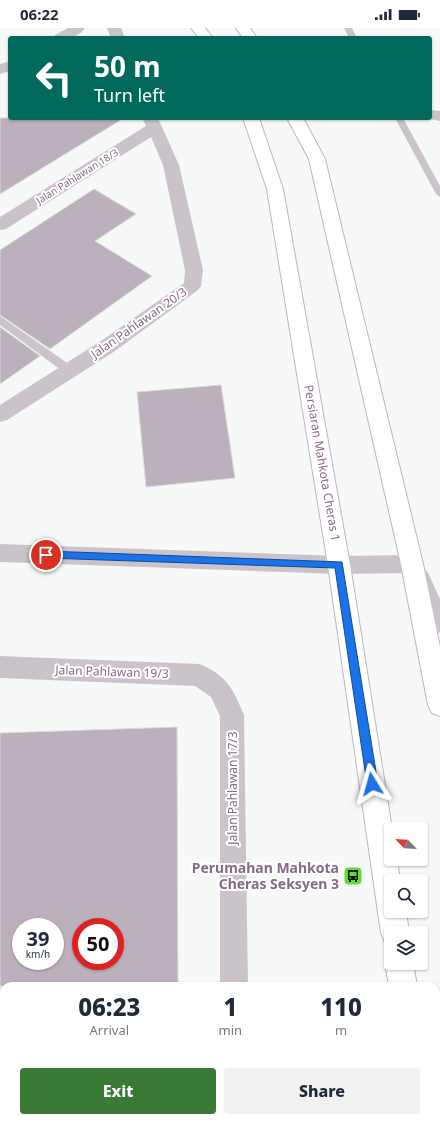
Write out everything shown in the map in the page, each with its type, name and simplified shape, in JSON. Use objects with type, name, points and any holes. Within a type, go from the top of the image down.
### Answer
[{"type":"main road","points":[[198,28],[204,36]]},
{"type":"main road","name":"Persiaran Mahkota Cheras 1","points":[[252,120],[275,189],[339,565],[386,874]]},
{"type":"main road","points":[[296,120],[317,159],[412,564],[440,705]]},
{"type":"main road","points":[[400,970],[402,982]]},
{"type":"street","points":[[64,36],[78,28]]},
{"type":"street","name":"Jalan Pahlawan 18/3","points":[[0,225],[152,123]]},
{"type":"street","name":"Jalan Pahlawan 20/3","points":[[0,415],[68,370],[108,346],[192,286],[194,270],[171,165],[152,123]]},
{"type":"street","points":[[0,553],[339,565],[412,564],[440,623]]},
{"type":"street","name":"Jalan Pahlawan 19/3","points":[[0,668],[199,675],[219,689]]},
{"type":"street","name":"Jalan Pahlawan 17/3","points":[[219,689],[232,715],[234,982]]},
{"type":"lane","points":[[400,120],[440,194]]},
{"type":"lane","points":[[0,320],[68,370]]},
{"type":"building","points":[[0,118],[8,118],[8,120],[121,120],[0,194]]},
{"type":"building","points":[[94,189],[136,214],[95,241],[152,276],[50,349],[0,315],[0,250]]},
{"type":"building","points":[[0,327],[40,356],[0,384]]},
{"type":"building","points":[[221,385],[235,478],[146,487],[137,392]]},
{"type":"building","points":[[177,727],[178,982],[0,982],[0,733]]},
{"type":"place","name":"Perumahan Mahkota Cheras Seksyen 3","points":[[353,876]]},
{"type":"route","points":[[46,555],[339,565],[372,784]]}]
